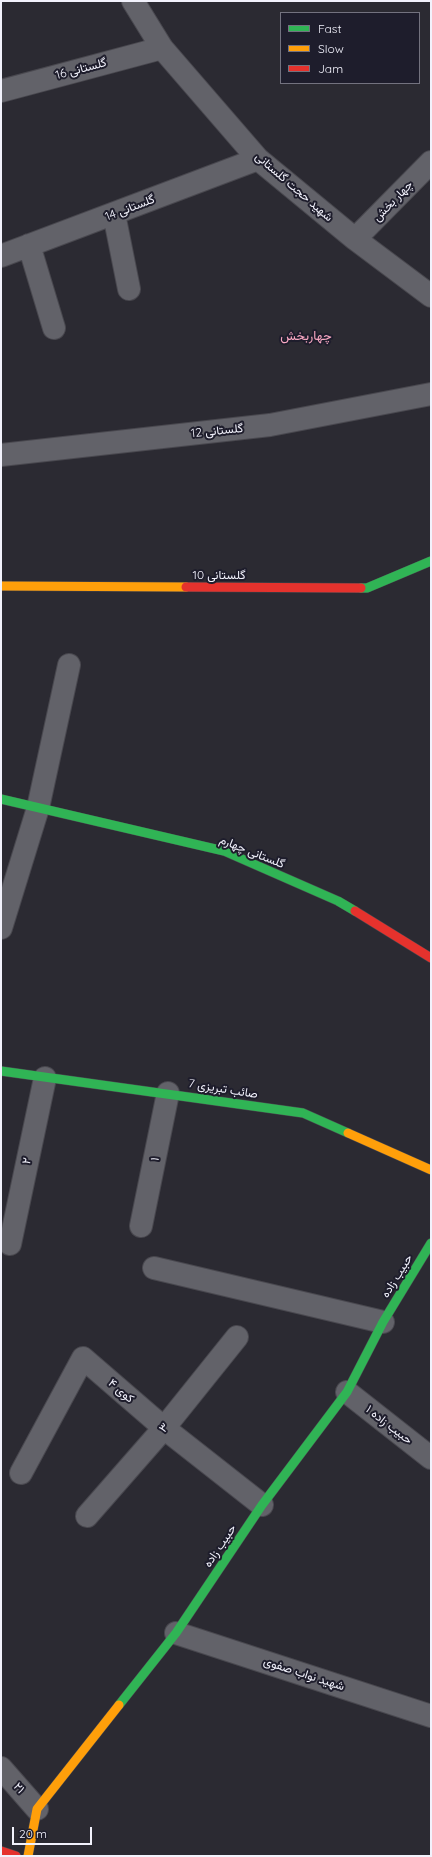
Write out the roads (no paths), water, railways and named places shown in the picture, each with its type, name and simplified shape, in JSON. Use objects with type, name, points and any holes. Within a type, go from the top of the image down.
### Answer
[{"type":"street","name":"شهید حجت گلستانی","points":[[133,1],[162,48],[258,159],[355,239],[431,296]]},
{"type":"street","name":"گلستانی 16","points":[[1,91],[162,48]]},
{"type":"street","name":"گلستانی 14","points":[[1,256],[258,159]]},
{"type":"street","name":"چهار بخش","points":[[355,239],[431,162]]},
{"type":"street","points":[[114,214],[129,289]]},
{"type":"street","points":[[30,245],[54,328]]},
{"type":"street","name":"گلستانی 12","points":[[1,455],[270,424],[431,394]]},
{"type":"street","name":"گلستانی 10","points":[[1,586],[367,588],[431,561]]},
{"type":"street","points":[[1,928],[38,808],[69,665]]},
{"type":"street","name":"گلستانی چهارم","points":[[1,799],[224,851],[338,901],[431,958]]},
{"type":"street","name":"صائب تبریزی 7","points":[[1,1071],[168,1093],[303,1113],[431,1170]]},
{"type":"street","name":"۲","points":[[10,1244],[45,1078]]},
{"type":"street","name":"۱","points":[[141,1226],[168,1093]]},
{"type":"street","name":"حبیب زاده","points":[[28,1856],[37,1809],[176,1633],[262,1505],[347,1392],[383,1322],[431,1243]]},
{"type":"street","points":[[154,1268],[383,1322]]},
{"type":"street","name":"۳","points":[[87,1516],[164,1428],[237,1337]]},
{"type":"street","name":"کوی ۴","points":[[20,1473],[83,1358],[164,1428],[262,1505]]},
{"type":"street","name":"حبیب زاده ۱","points":[[347,1392],[431,1458]]},
{"type":"street","name":"شهید نواب صفوی","points":[[176,1633],[431,1716]]},
{"type":"street","name":"۲۱","points":[[1,1768],[37,1809]]},
{"type":"street","points":[[1,1851],[16,1856]]},
{"type":"district","name":"چهاربخش","points":[[306,336]]}]
